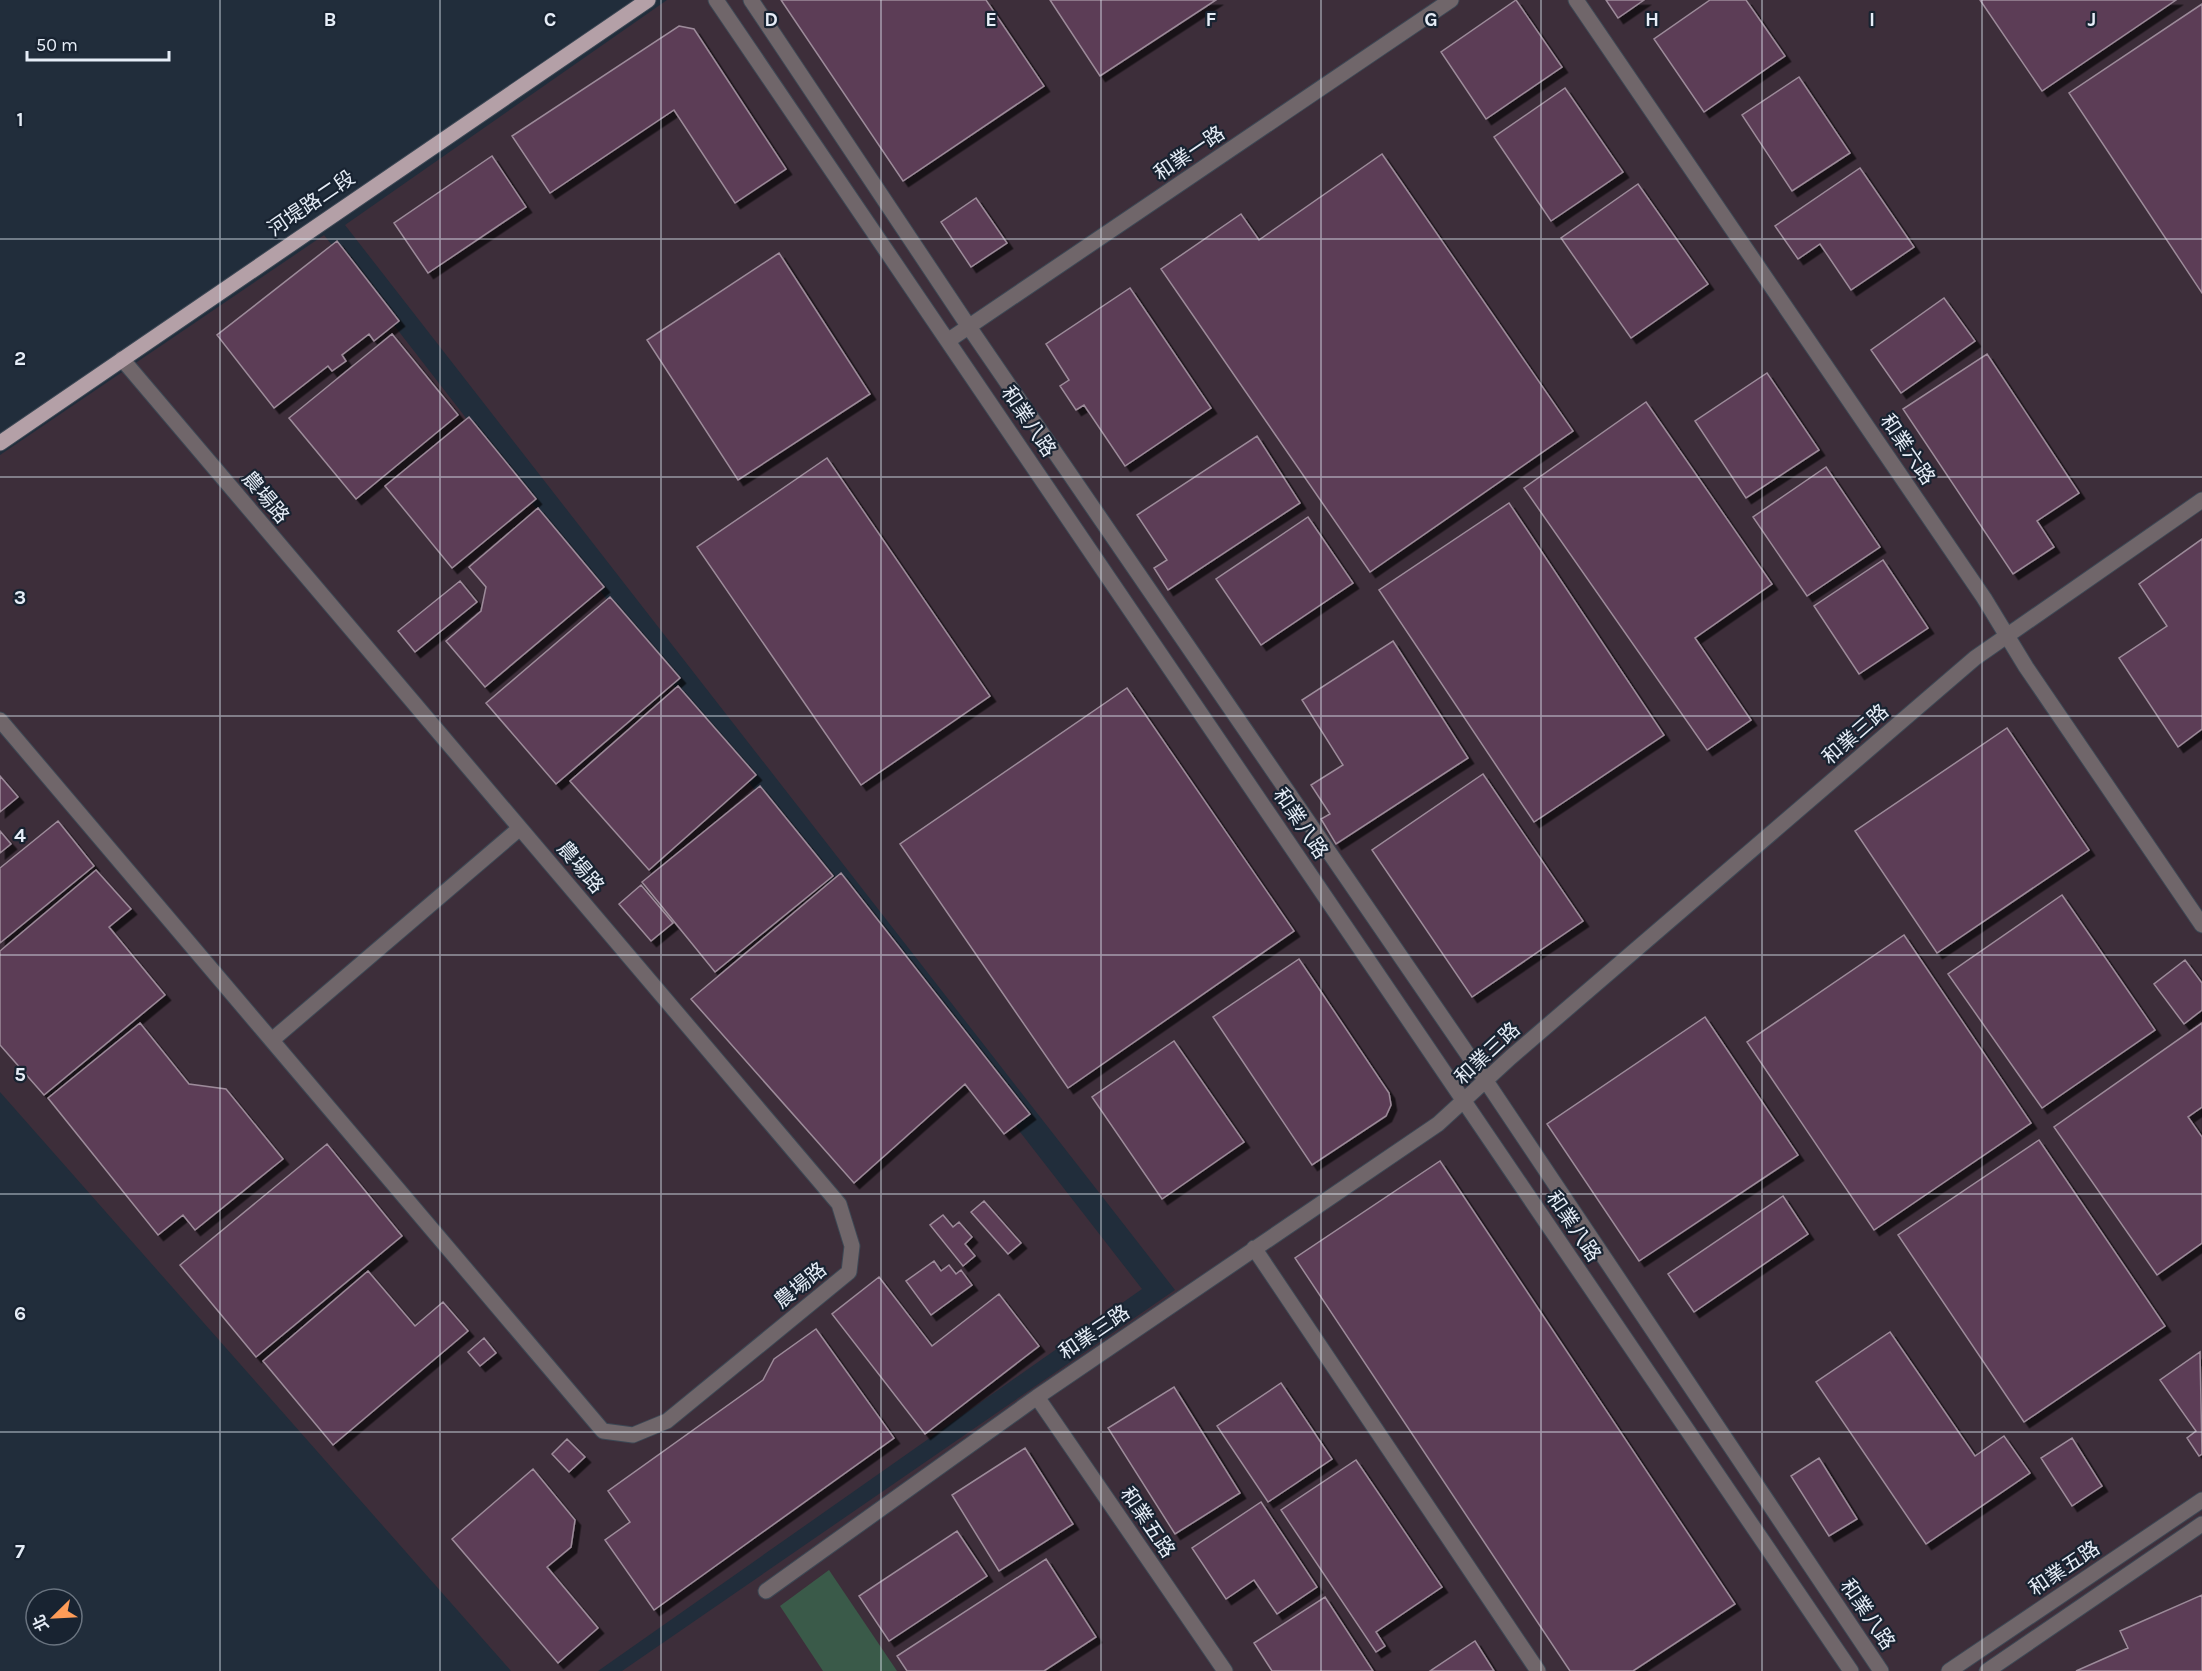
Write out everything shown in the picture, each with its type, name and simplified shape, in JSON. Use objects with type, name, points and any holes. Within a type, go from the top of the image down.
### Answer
[{"type":"main road","name":"河堤路二段","points":[[0,444],[648,0]]},
{"type":"street","name":"和業八路","points":[[716,0],[1851,1671]]},
{"type":"street","name":"和業八路","points":[[751,0],[969,327],[1486,1081],[1881,1671]]},
{"type":"street","name":"和業一路","points":[[949,340],[1452,0]]},
{"type":"street","name":"和業六路","points":[[1576,0],[2202,924]]},
{"type":"street","name":"農場路","points":[[0,720],[603,1431],[633,1435],[667,1421],[849,1272],[852,1246],[839,1204],[122,359]]},
{"type":"street","name":"和業三路","points":[[766,1591],[1037,1397],[1438,1124],[1975,658],[2202,500]]},
{"type":"street","points":[[272,1040],[520,828]]},
{"type":"street","points":[[1254,1248],[1538,1671]]},
{"type":"street","name":"和業五路","points":[[1037,1397],[1225,1671]]},
{"type":"street","name":"和業五路","points":[[1949,1671],[2202,1500]]},
{"type":"street","points":[[1987,1671],[2202,1524]]},
{"type":"shaded area","points":[[667,0],[2202,0],[2202,1671],[622,1671],[1175,1290],[345,225]]},
{"type":"shaded area","points":[[324,235],[1142,1289],[598,1671],[511,1671],[0,1092],[0,455]]},
{"type":"green space","points":[[829,1570],[897,1671],[823,1671],[780,1606]]},
{"type":"building","points":[[781,0],[986,0],[1044,86],[903,181]]},
{"type":"building","points":[[1050,0],[1216,0],[1100,76]]},
{"type":"building","points":[[1516,0],[1562,67],[1486,119],[1441,52]]},
{"type":"building","points":[[1606,0],[1644,0],[1618,18]]},
{"type":"building","points":[[1710,0],[1746,0],[1785,56],[1704,112],[1654,39]]},
{"type":"building","points":[[1980,0],[2176,0],[2042,91]]},
{"type":"building","points":[[2202,4],[2202,293],[2069,93]]},
{"type":"building","points":[[679,26],[694,29],[786,169],[735,203],[674,110],[550,193],[512,136]]},
{"type":"building","points":[[1799,77],[1850,153],[1792,191],[1742,115]]},
{"type":"building","points":[[1565,88],[1623,172],[1551,221],[1494,137]]},
{"type":"building","points":[[1382,154],[1573,431],[1370,572],[1161,269],[1241,214],[1259,240]]},
{"type":"building","points":[[492,156],[526,207],[428,273],[394,223]]},
{"type":"building","points":[[1860,168],[1914,247],[1851,290],[1820,244],[1798,259],[1775,226]]},
{"type":"building","points":[[1638,184],[1708,284],[1631,338],[1561,238]]},
{"type":"building","points":[[976,198],[1007,243],[971,267],[941,222]]},
{"type":"building","points":[[337,241],[399,321],[374,341],[369,334],[342,355],[346,361],[332,371],[328,366],[274,408],[217,335]]},
{"type":"building","points":[[779,253],[870,394],[738,480],[647,340]]},
{"type":"building","points":[[1130,288],[1211,408],[1125,466],[1084,405],[1076,410],[1060,386],[1069,380],[1046,344]]},
{"type":"building","points":[[1944,298],[1975,341],[1901,393],[1871,350]]},
{"type":"building","points":[[392,334],[458,415],[356,499],[289,418]]},
{"type":"building","points":[[1987,354],[2079,493],[2037,521],[2054,547],[2013,574],[1903,409]]},
{"type":"building","points":[[1767,373],[1819,450],[1746,498],[1695,421]]},
{"type":"building","points":[[1646,402],[1772,584],[1695,638],[1751,720],[1707,750],[1524,488]]},
{"type":"building","points":[[469,417],[536,499],[452,568],[385,486]]},
{"type":"building","points":[[1257,436],[1300,503],[1168,590],[1154,568],[1167,560],[1137,515]]},
{"type":"building","points":[[827,458],[990,696],[861,785],[697,547]]},
{"type":"building","points":[[1826,467],[1880,547],[1807,596],[1753,517]]},
{"type":"building","points":[[1509,503],[1664,735],[1534,822],[1379,590]]},
{"type":"building","points":[[538,508],[604,587],[485,687],[446,641],[481,611],[486,587],[469,567]]},
{"type":"building","points":[[1308,517],[1353,583],[1261,645],[1216,579]]},
{"type":"building","points":[[2202,539],[2202,729],[2178,747],[2119,658],[2167,626],[2139,584]]},
{"type":"building","points":[[1883,560],[1928,628],[1859,674],[1814,606]]},
{"type":"building","points":[[460,581],[477,602],[415,652],[398,631]]},
{"type":"building","points":[[610,597],[680,678],[556,784],[486,703]]},
{"type":"building","points":[[1393,641],[1468,758],[1336,844],[1321,819],[1330,814],[1311,785],[1343,765],[1302,700]]},
{"type":"building","points":[[678,686],[756,775],[649,870],[570,781]]},
{"type":"building","points":[[1127,688],[1294,931],[1068,1088],[900,844]]},
{"type":"building","points":[[2007,728],[2089,850],[1937,953],[1855,831]]},
{"type":"building","points":[[1483,774],[1583,921],[1472,997],[1372,850]]},
{"type":"building","points":[[0,776],[18,797],[0,812]]},
{"type":"building","points":[[760,786],[833,876],[715,972],[642,882]]},
{"type":"building","points":[[58,821],[94,866],[0,943],[0,868]]},
{"type":"building","points":[[0,831],[11,844],[0,853]]},
{"type":"building","points":[[96,870],[131,909],[109,927],[165,995],[44,1095],[0,1045],[0,951]]},
{"type":"building","points":[[841,873],[1030,1114],[1004,1134],[965,1084],[854,1183],[691,999]]},
{"type":"building","points":[[641,885],[673,923],[651,941],[619,904]]},
{"type":"building","points":[[2062,895],[2155,1030],[2042,1108],[1948,974]]},
{"type":"building","points":[[1904,935],[2031,1123],[1874,1230],[1747,1042]]},
{"type":"building","points":[[1299,959],[1389,1093],[1391,1105],[1386,1116],[1312,1165],[1213,1017]]},
{"type":"building","points":[[2185,960],[2202,983],[2202,1010],[2184,1024],[2154,984]]},
{"type":"building","points":[[1705,1017],[1798,1155],[1639,1261],[1547,1124]]},
{"type":"building","points":[[140,1023],[189,1084],[226,1089],[283,1159],[195,1230],[183,1215],[158,1235],[48,1098]]},
{"type":"building","points":[[2202,1023],[2202,1107],[2188,1117],[2202,1137],[2202,1243],[2157,1275],[2054,1127]]},
{"type":"building","points":[[1174,1041],[1244,1142],[1162,1199],[1092,1097]]},
{"type":"building","points":[[2039,1140],[2165,1326],[2024,1422],[1898,1235]]},
{"type":"building","points":[[327,1144],[402,1236],[256,1357],[180,1265]]},
{"type":"building","points":[[1440,1161],[1735,1604],[1633,1671],[1570,1671],[1295,1258]]},
{"type":"building","points":[[1783,1196],[1808,1234],[1694,1312],[1668,1274]]},
{"type":"building","points":[[984,1201],[1021,1243],[1008,1254],[971,1212]]},
{"type":"building","points":[[943,1215],[953,1227],[959,1222],[972,1237],[965,1244],[975,1256],[963,1266],[930,1225]]},
{"type":"building","points":[[934,1261],[941,1271],[949,1265],[956,1274],[961,1270],[972,1285],[931,1315],[906,1281]]},
{"type":"building","points":[[368,1271],[415,1326],[443,1302],[468,1331],[333,1445],[263,1361]]},
{"type":"building","points":[[879,1277],[932,1346],[999,1294],[1039,1346],[925,1434],[832,1314]]},
{"type":"building","points":[[816,1329],[894,1438],[654,1610],[605,1540],[630,1522],[608,1491],[763,1380],[774,1359]]},
{"type":"building","points":[[1890,1332],[1975,1456],[2004,1436],[2030,1473],[1926,1544],[1816,1382]]},
{"type":"building","points":[[484,1338],[496,1353],[480,1366],[468,1352]]},
{"type":"building","points":[[2200,1352],[2202,1454],[2199,1456],[2187,1438],[2196,1431],[2160,1380]]},
{"type":"building","points":[[1281,1383],[1332,1459],[1268,1502],[1217,1426]]},
{"type":"building","points":[[1174,1387],[1240,1493],[1175,1534],[1108,1428]]},
{"type":"building","points":[[2072,1438],[2102,1486],[2072,1506],[2041,1458]]},
{"type":"building","points":[[567,1439],[585,1457],[569,1472],[552,1454]]},
{"type":"building","points":[[1025,1448],[1073,1524],[999,1571],[952,1495]]},
{"type":"building","points":[[1819,1458],[1857,1519],[1829,1536],[1791,1476]]},
{"type":"building","points":[[1356,1460],[1442,1587],[1376,1632],[1385,1646],[1376,1652],[1281,1510]]},
{"type":"building","points":[[533,1469],[575,1520],[571,1547],[547,1567],[598,1628],[558,1663],[452,1539]]},
{"type":"building","points":[[1261,1502],[1317,1587],[1277,1614],[1254,1580],[1226,1599],[1192,1548]]},
{"type":"building","points":[[957,1531],[987,1576],[889,1641],[859,1596]]},
{"type":"building","points":[[1046,1559],[1096,1637],[1044,1671],[907,1671],[897,1656]]},
{"type":"building","points":[[2202,1595],[2202,1671],[2076,1671],[2128,1648],[2120,1631]]},
{"type":"building","points":[[1325,1597],[1373,1671],[1272,1671],[1254,1643]]},
{"type":"building","points":[[1475,1641],[1494,1671],[1430,1671]]}]
